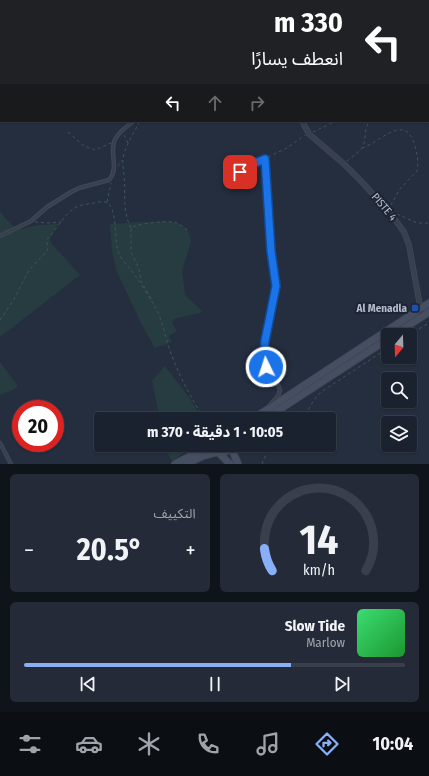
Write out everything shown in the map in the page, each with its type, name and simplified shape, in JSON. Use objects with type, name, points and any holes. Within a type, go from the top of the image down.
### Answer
[{"type":"main road","points":[[270,412],[429,303]]},
{"type":"main road","points":[[405,328],[429,312]]},
{"type":"main road","points":[[270,412],[381,343]]},
{"type":"main road","points":[[175,464],[198,452]]},
{"type":"main road","points":[[186,464],[218,452],[230,464]]},
{"type":"main road","points":[[233,452],[238,464]]},
{"type":"street","name":"PISTE 4","points":[[303,122],[309,133],[344,164],[385,206],[400,226],[407,239],[422,317]]},
{"type":"lane","points":[[0,236],[31,221],[47,207],[71,192],[79,188],[106,181],[112,177],[114,171],[113,142],[122,131],[133,122]]},
{"type":"lane","points":[[227,182],[248,166],[265,159],[272,256],[276,286],[266,331],[264,358],[266,367],[279,385],[280,390],[278,396],[267,412]]},
{"type":"lane","points":[[0,443],[10,464]]},
{"type":"path","points":[[114,171],[122,160],[128,143],[139,122]]},
{"type":"path","points":[[265,159],[287,148],[309,133],[334,122]]},
{"type":"path","points":[[364,122],[366,126]]},
{"type":"path","points":[[362,148],[365,140],[366,126],[369,122]]},
{"type":"path","points":[[344,164],[362,148],[370,145],[391,132],[398,130],[408,132],[413,138],[418,154],[417,172],[399,190],[389,209],[385,206]]},
{"type":"path","points":[[122,131],[128,143]]},
{"type":"path","points":[[68,132],[84,146],[95,150],[113,142]]},
{"type":"path","points":[[122,160],[124,176],[124,206],[127,221],[131,228],[132,252],[139,269],[141,281],[160,318],[172,357],[200,412]]},
{"type":"path","points":[[107,202],[112,177]]},
{"type":"path","points":[[0,320],[14,299],[29,270],[47,251],[47,239],[72,210],[81,205],[101,201],[107,202],[111,207],[114,217],[119,254],[151,300]]},
{"type":"path","points":[[396,214],[416,223],[429,223]]},
{"type":"path","points":[[31,221],[49,223],[62,222]]},
{"type":"path","points":[[131,228],[139,225],[173,222],[181,225],[188,231]]},
{"type":"path","points":[[417,331],[429,323]]},
{"type":"path","points":[[307,412],[321,392],[381,353]]},
{"type":"path","points":[[262,464],[267,452]]},
{"type":"green space","points":[[0,211],[14,227],[21,229],[39,225],[58,224],[50,239],[51,243],[80,275],[0,337]]},
{"type":"green space","points":[[173,222],[180,224],[189,234],[191,242],[182,271],[185,295],[203,312],[174,319],[172,323],[177,331],[169,336],[172,342],[155,348],[141,323],[117,272],[112,251],[110,224]]},
{"type":"green space","points":[[0,362],[18,386],[11,391],[0,395]]},
{"type":"green space","points":[[165,366],[189,397],[198,412],[159,412],[152,381]]},
{"type":"green space","points":[[168,452],[185,452],[172,461]]},
{"type":"place","name":"Al Menadla","points":[[415,308]]},
{"type":"route","points":[[240,172],[248,166],[265,159],[271,251],[276,283],[276,292],[266,331],[264,358],[266,367]]}]
